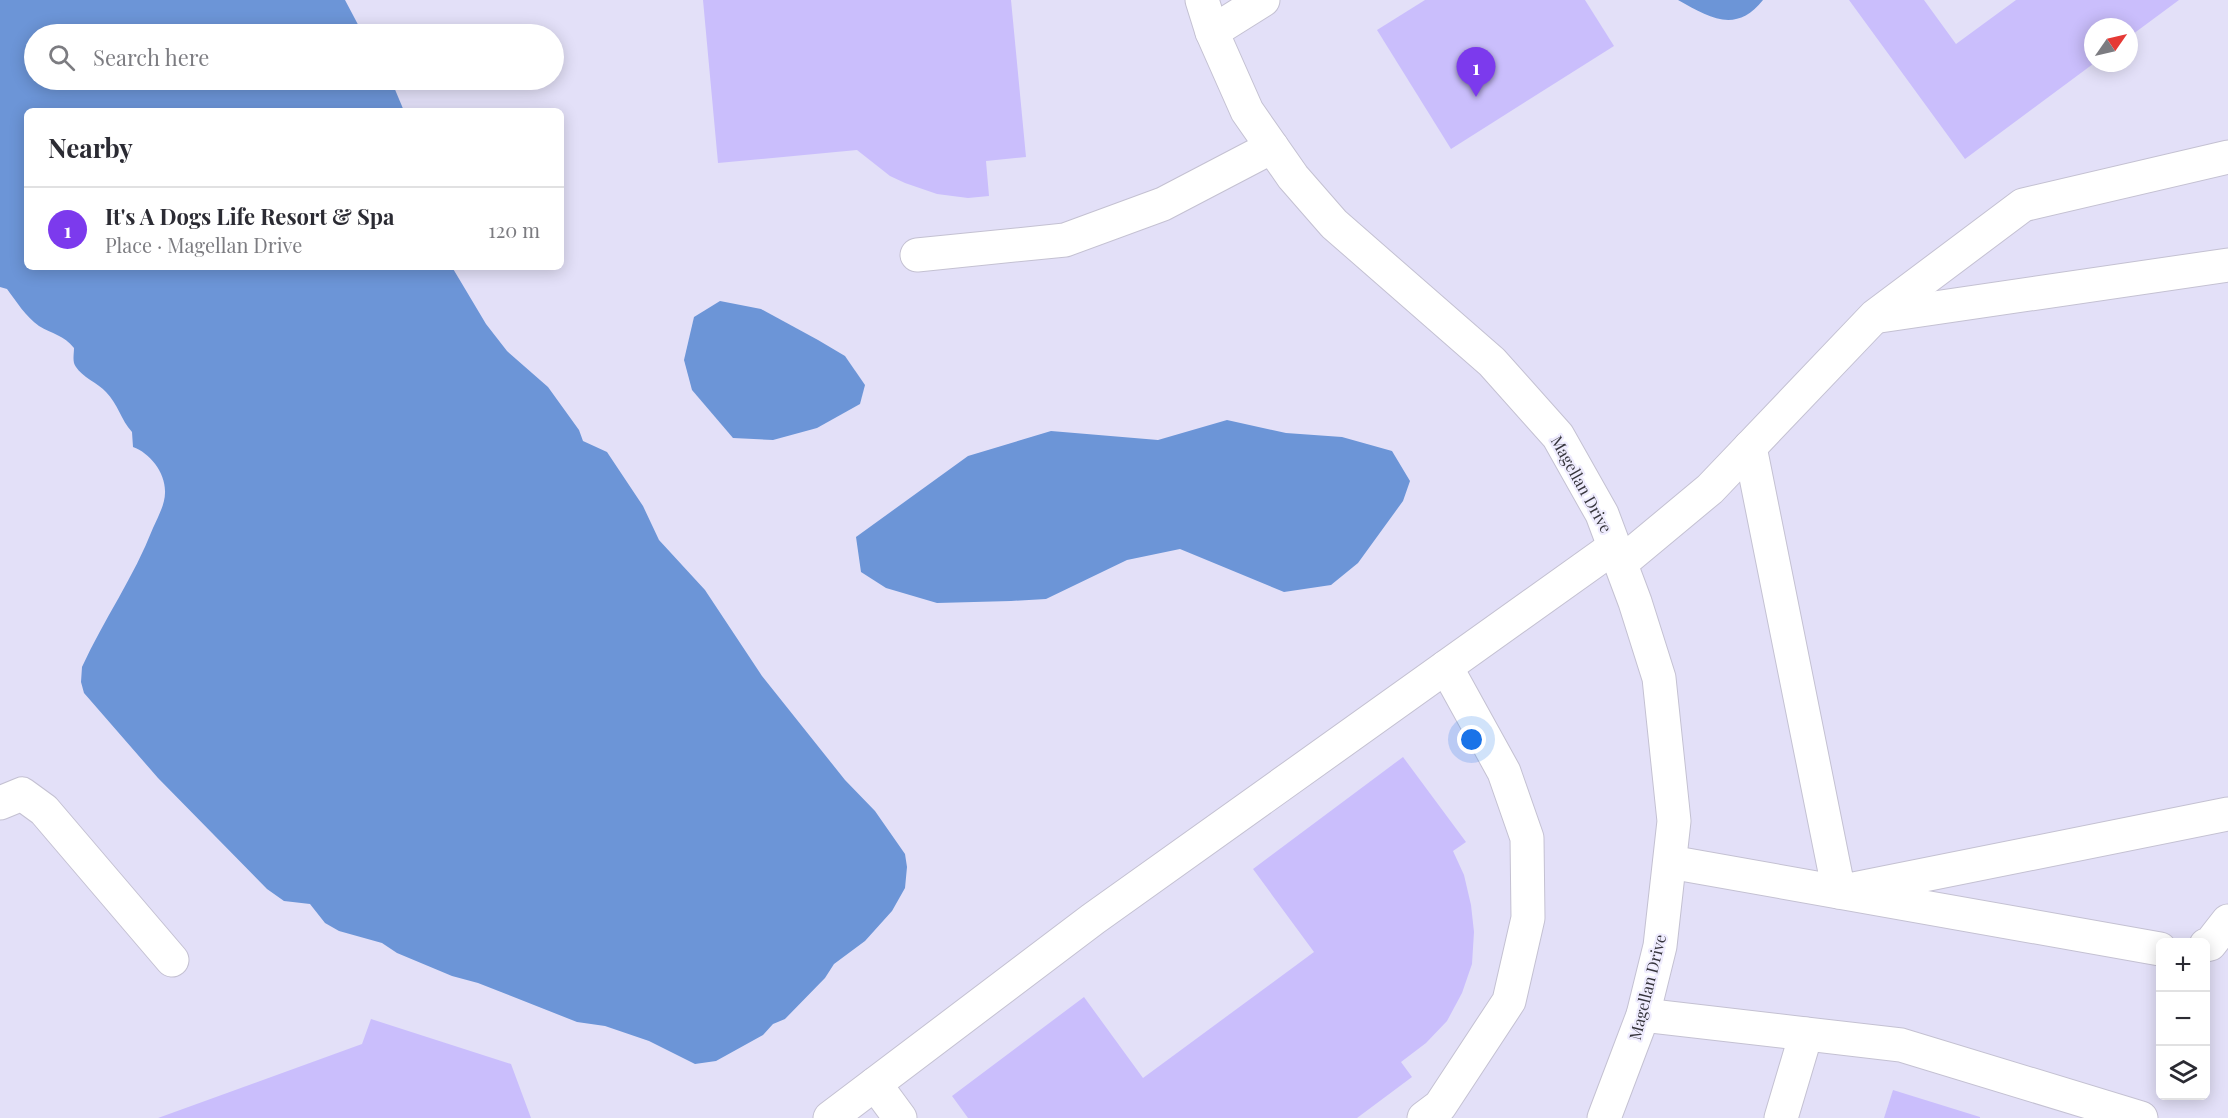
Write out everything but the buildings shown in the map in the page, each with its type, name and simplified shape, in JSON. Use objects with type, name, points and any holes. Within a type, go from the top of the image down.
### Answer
[{"type":"street","name":"Magellan Drive","points":[[1202,0],[1212,33],[1247,111],[1293,177],[1334,224],[1492,362],[1558,436],[1602,514],[1618,555],[1659,678],[1674,821],[1660,946],[1643,1015],[1604,1118]]},
{"type":"street","points":[[1212,33],[1263,0]]},
{"type":"street","points":[[917,255],[1065,240],[1163,204],[1272,147]]},
{"type":"street","points":[[830,1118],[1093,919],[1446,667],[1618,555],[1710,489],[1875,316],[2023,205],[2228,157]]},
{"type":"street","points":[[1875,316],[2228,265]]},
{"type":"street","points":[[1750,447],[1839,892]]},
{"type":"street","points":[[1424,1118],[1440,1106],[1509,1000],[1528,918],[1527,838],[1504,772],[1446,667]]},
{"type":"street","points":[[0,803],[22,794],[44,810],[172,960]]},
{"type":"street","points":[[1839,892],[2228,814]]},
{"type":"street","points":[[1670,862],[2156,948]]},
{"type":"street","points":[[2210,944],[2228,921]]},
{"type":"street","points":[[1643,1015],[1901,1046],[2141,1118]]},
{"type":"street","points":[[1781,1118],[1806,1034]]},
{"type":"street","points":[[875,1084],[900,1118]]},
{"type":"shaded area","points":[[0,0],[2228,0],[2228,1118],[0,1118]]},
{"type":"water","points":[[0,0],[345,0],[358,24],[24,24],[24,90],[395,90],[403,108],[24,108],[24,270],[454,270],[486,324],[507,351],[548,387],[579,430],[583,441],[607,452],[643,506],[659,540],[705,590],[762,676],[845,780],[875,811],[905,854],[907,867],[905,888],[892,911],[865,941],[834,964],[825,978],[785,1019],[773,1024],[763,1035],[716,1061],[695,1064],[649,1041],[605,1026],[577,1022],[478,983],[452,976],[397,953],[382,943],[339,931],[325,923],[310,904],[284,901],[267,889],[158,778],[84,693],[81,682],[82,667],[145,546],[163,506],[165,486],[156,465],[145,454],[133,447],[132,432],[110,397],[76,367],[74,348],[62,337],[34,322],[7,289],[0,287]]},
{"type":"water","points":[[1678,0],[1763,0],[1743,17],[1722,20]]},
{"type":"water","points":[[720,301],[761,309],[845,356],[865,385],[860,404],[817,428],[773,440],[733,438],[692,390],[684,360],[694,317]]},
{"type":"water","points":[[1227,420],[1286,433],[1342,437],[1392,451],[1410,481],[1403,501],[1358,563],[1331,585],[1284,592],[1180,549],[1127,560],[1046,599],[937,603],[886,588],[861,572],[856,537],[968,456],[1051,431],[1158,440]]},
{"type":"place","name":"It's A Dogs Life Resort & Spa","points":[[1476,97]]}]
